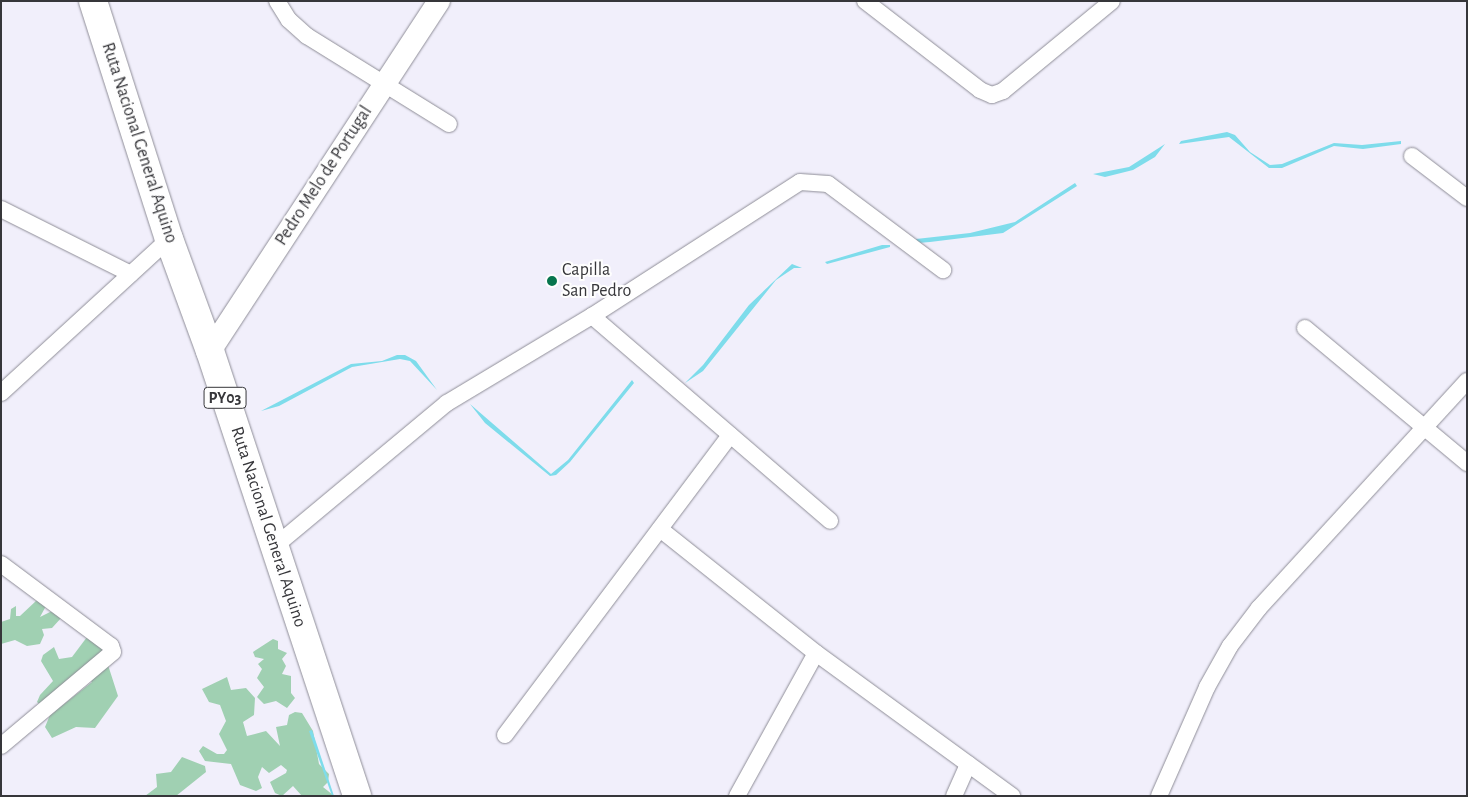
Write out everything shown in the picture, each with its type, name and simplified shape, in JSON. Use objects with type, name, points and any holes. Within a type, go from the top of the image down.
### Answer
[{"type":"highway","name":"Ruta Nacional General Aquino","points":[[93,1],[169,239],[210,351],[357,796]]},
{"type":"street","points":[[277,1],[289,20],[307,36],[449,124]]},
{"type":"street","name":"Pedro Melo de Portugal","points":[[210,351],[439,1]]},
{"type":"street","points":[[866,1],[980,90],[992,94],[1002,91],[1112,1]]},
{"type":"street","points":[[1412,156],[1467,198]]},
{"type":"street","points":[[274,546],[447,403],[592,316],[800,182],[828,184],[943,270]]},
{"type":"street","points":[[1,209],[131,274]]},
{"type":"street","points":[[1,393],[169,239]]},
{"type":"street","points":[[592,316],[830,521]]},
{"type":"street","points":[[1305,328],[1467,463]]},
{"type":"street","points":[[1159,796],[1207,687],[1230,646],[1259,608],[1426,428],[1467,381]]},
{"type":"street","points":[[505,735],[730,435]]},
{"type":"street","points":[[660,529],[816,653],[1012,796]]},
{"type":"street","points":[[1,564],[111,646],[114,652],[1,746]]},
{"type":"street","points":[[737,796],[816,653]]},
{"type":"street","points":[[954,796],[968,764]]},
{"type":"green space","points":[[37,600],[46,606],[40,617],[54,610],[62,617],[52,628],[42,629],[44,635],[40,644],[27,646],[15,640],[1,644],[1,622],[10,619],[11,609],[16,606],[16,616],[20,616]]},
{"type":"green space","points":[[87,637],[99,637],[118,696],[95,728],[76,727],[52,738],[45,727],[50,715],[92,682],[87,678],[42,706],[37,702],[40,695],[53,681],[41,661],[43,655],[54,647],[59,659],[72,657]]},
{"type":"green space","points":[[273,639],[278,641],[278,649],[287,653],[282,659],[286,666],[282,674],[291,676],[291,693],[295,698],[287,708],[276,701],[264,704],[257,697],[264,687],[257,678],[262,669],[258,664],[264,659],[255,657],[253,652]]},
{"type":"green space","points":[[227,677],[231,690],[246,688],[255,698],[254,715],[243,722],[247,736],[266,731],[280,746],[276,727],[287,725],[289,715],[295,712],[302,713],[313,731],[319,764],[329,774],[328,782],[323,787],[333,795],[302,796],[293,786],[282,796],[275,793],[270,782],[286,773],[287,770],[281,765],[269,773],[262,767],[258,777],[262,788],[256,791],[240,785],[231,764],[205,761],[199,751],[203,746],[217,754],[224,754],[227,750],[219,734],[226,721],[220,705],[209,702],[202,689]]},
{"type":"green space","points":[[182,757],[205,766],[206,772],[176,796],[145,796],[157,787],[156,774],[171,772]]},
{"type":"water","points":[[1227,132],[1235,135],[1250,152],[1270,165],[1282,164],[1334,143],[1362,145],[1401,141],[1401,144],[1363,149],[1334,146],[1282,168],[1269,168],[1229,137],[1179,144],[1181,141]]},
{"type":"water","points":[[1165,144],[1155,157],[1133,170],[1105,177],[1093,174],[1129,167]]},
{"type":"water","points":[[1075,183],[1077,186],[1003,233],[918,243],[916,239],[970,233],[1015,222]]},
{"type":"water","points":[[882,245],[890,245],[890,247],[827,264],[825,262]]},
{"type":"water","points":[[792,264],[802,268],[794,268],[776,280],[703,371],[685,383],[703,365],[749,305]]},
{"type":"water","points":[[397,355],[405,355],[416,361],[437,390],[410,361],[400,359],[352,367],[279,406],[261,411],[351,364],[382,361]]},
{"type":"water","points":[[632,380],[634,383],[570,462],[556,475],[550,476],[485,423],[470,404],[551,474],[568,460]]},
{"type":"water","points":[[312,730],[334,796],[332,796],[309,731]]},
{"type":"place","name":"Capilla San Pedro","points":[[552,281]]}]
